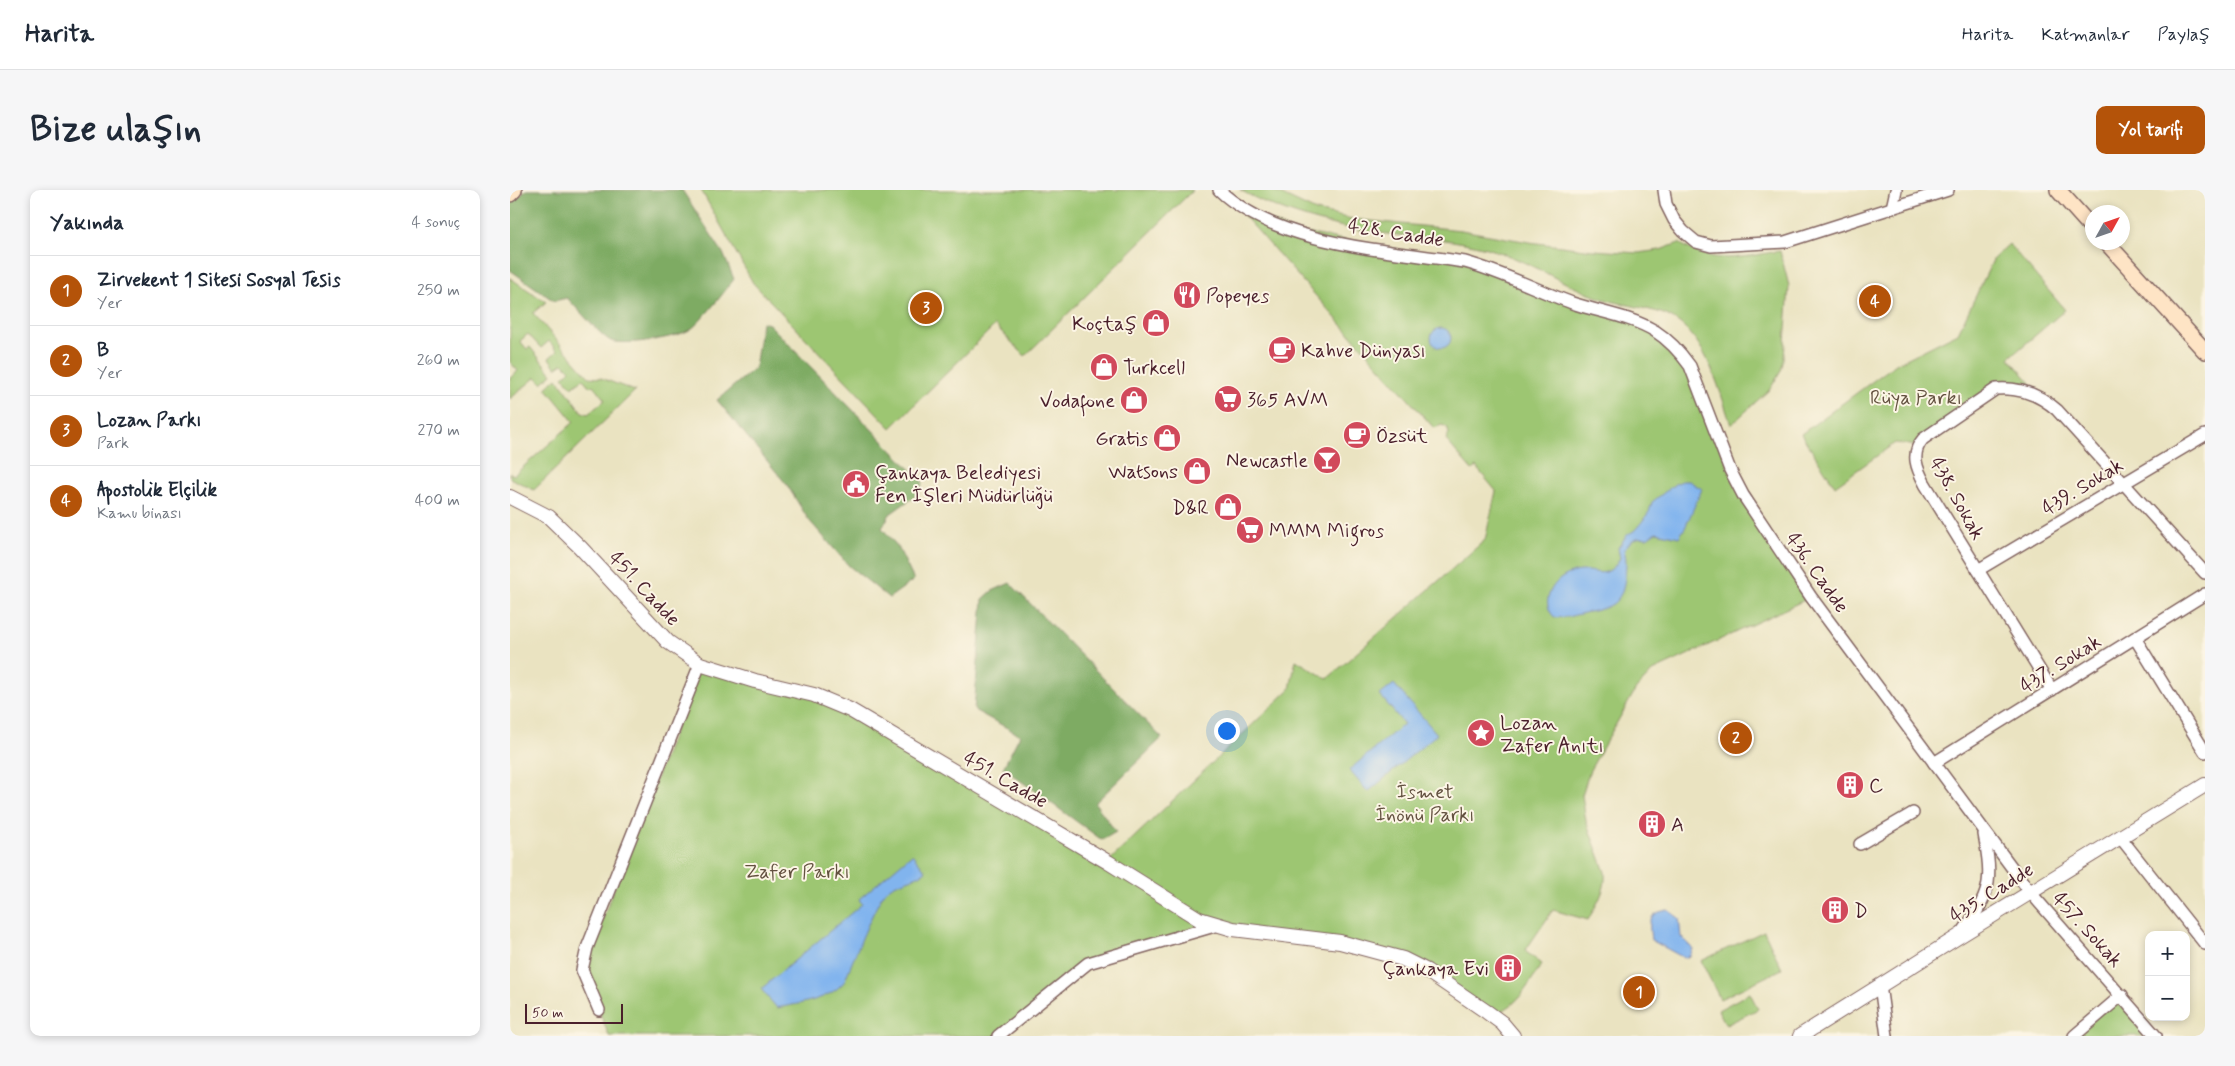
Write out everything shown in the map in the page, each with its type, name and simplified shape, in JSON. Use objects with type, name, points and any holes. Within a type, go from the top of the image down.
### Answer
[{"type":"main road","points":[[510,194],[514,190]]},
{"type":"main road","points":[[2058,190],[2085,220]]},
{"type":"main road","points":[[2113,250],[2204,349]]},
{"type":"street","name":"428. Cadde","points":[[1219,190],[1231,201],[1265,220],[1289,230],[1321,240],[1465,262],[1487,268],[1572,303]]},
{"type":"street","points":[[1664,190],[1666,204],[1683,232],[1696,242],[1711,246],[1785,242],[1948,190]]},
{"type":"street","points":[[1892,208],[1896,190]]},
{"type":"street","name":"436. Cadde","points":[[1572,303],[1641,324],[1655,331],[1680,352],[1690,366],[1730,470],[1743,495],[1811,597],[2030,892]]},
{"type":"street","name":"438. Sokak","points":[[2052,690],[1925,484],[1918,469],[1915,452],[1923,439],[1990,391],[1996,389],[2009,389],[2028,393],[2046,401],[2057,410],[2205,573]]},
{"type":"street","name":"439. Sokak","points":[[1978,570],[2205,435]]},
{"type":"street","name":"451. Cadde","points":[[510,497],[548,517],[580,547],[668,642],[700,664],[755,681],[814,695],[850,710],[1108,862],[1198,919],[1233,929],[1340,942],[1403,959],[1427,971],[1487,1012],[1502,1023],[1513,1036]]},
{"type":"street","name":"437. Sokak","points":[[1934,763],[2205,594]]},
{"type":"street","points":[[2135,638],[2205,752]]},
{"type":"street","points":[[598,1010],[582,970],[587,948],[700,664]]},
{"type":"street","name":"435. Cadde","points":[[1800,1036],[1960,934],[2205,785]]},
{"type":"street","points":[[1860,844],[1913,813]]},
{"type":"street","points":[[1960,934],[1976,913],[1987,890],[1990,867],[1983,830]]},
{"type":"street","points":[[2120,837],[2205,944]]},
{"type":"street","name":"457. Sokak","points":[[2030,892],[2156,1036]]},
{"type":"street","points":[[998,1036],[1088,963],[1218,925]]},
{"type":"street","points":[[1880,985],[1887,1036]]},
{"type":"street","points":[[2074,1036],[2122,995]]},
{"type":"green space","points":[[526,190],[682,190],[723,253],[734,279],[720,298],[691,329],[664,338],[639,342],[611,341],[567,298],[554,301],[510,270],[510,205]]},
{"type":"green space","points":[[701,190],[1193,190],[1025,356],[995,325],[891,428],[753,283]]},
{"type":"green space","points":[[1240,190],[1272,190],[1316,211],[1352,219],[1461,230],[1529,242],[1593,250],[1638,253],[1660,250],[1679,243],[1704,255],[1728,258],[1780,251],[1789,286],[1784,358],[1781,371],[1770,389],[1731,425],[1721,393],[1707,359],[1698,343],[1674,319],[1658,312],[1594,296],[1503,253],[1451,241],[1380,233],[1326,223],[1291,213]]},
{"type":"green space","points":[[1231,201],[1289,230],[1465,262],[1641,324],[1680,352],[1730,470],[1811,597],[1653,671],[1636,689],[1590,770],[1582,795],[1586,821],[1605,872],[1603,891],[1588,920],[1553,910],[1525,951],[1542,964],[1517,999],[1504,1010],[1496,1013],[1403,959],[1218,925],[1088,963],[998,1036],[609,1036],[583,970],[700,664],[814,695],[1108,862],[1290,689],[1296,660],[1327,679],[1485,540],[1496,491],[1476,467],[1472,470],[1446,440],[1449,433],[1447,427],[1442,425],[1434,428]]},
{"type":"green space","name":"Rüya Parkı","points":[[2009,244],[2065,310],[2009,358],[2031,383],[2028,393],[2002,388],[1917,446],[1895,443],[1835,486],[1801,434],[1896,364],[1958,333],[1994,258]]},
{"type":"green space","points":[[510,278],[546,302],[533,313],[589,377],[601,378],[635,391],[534,490],[510,478],[510,473],[514,475],[574,422],[546,388],[557,378],[582,412],[588,414],[605,400],[593,385],[590,387],[583,379],[572,387],[563,377],[570,370],[563,363],[556,368],[549,358],[557,351],[549,341],[541,348],[528,334],[520,341],[527,349],[530,347],[552,374],[542,383],[536,377],[510,399],[510,378],[518,371],[510,362]]},
{"type":"green space","points":[[762,322],[769,324],[923,482],[918,494],[890,514],[882,528],[898,547],[914,580],[889,598],[849,566],[808,519],[787,485],[717,400],[755,368]]},
{"type":"green space","points":[[1010,583],[1162,738],[1095,803],[1116,832],[1102,840],[1003,768],[1020,735],[974,710],[983,599],[992,591]]},
{"type":"green space","points":[[1764,931],[1782,969],[1720,999],[1701,961]]},
{"type":"green space","points":[[1750,993],[1758,1009],[1726,1025],[1718,1010]]},
{"type":"green space","points":[[2122,995],[2156,1036],[2074,1036]]},
{"type":"water","points":[[1441,328],[1448,331],[1451,338],[1448,345],[1441,348],[1434,345],[1431,338],[1434,331]]},
{"type":"water","points":[[1689,481],[1702,489],[1685,528],[1679,537],[1656,532],[1647,538],[1634,540],[1624,550],[1626,560],[1625,577],[1621,594],[1613,604],[1601,609],[1565,617],[1554,617],[1549,609],[1548,601],[1551,589],[1555,584],[1575,572],[1604,573],[1616,565],[1620,558],[1618,548],[1626,536],[1641,523],[1649,512],[1652,502],[1675,484]]},
{"type":"water","points":[[1394,684],[1437,734],[1368,792],[1349,770],[1404,724],[1380,695]]},
{"type":"water","points":[[912,854],[926,871],[893,886],[883,895],[871,918],[844,982],[822,997],[804,1003],[777,1008],[761,989],[862,904],[859,899]]},
{"type":"water","points":[[1668,910],[1679,918],[1681,937],[1693,949],[1690,956],[1684,958],[1651,940],[1650,924],[1653,916],[1661,911]]},
{"type":"place","name":"Popeyes","points":[[1187,295]]},
{"type":"place","name":"Apostolik Elçilik","points":[[1875,301]]},
{"type":"place","name":"Lozan Parkı","points":[[926,308]]},
{"type":"place","name":"Koçtaş","points":[[1156,323]]},
{"type":"place","name":"Kahve Dünyası","points":[[1282,350]]},
{"type":"place","name":"Turkcell","points":[[1104,367]]},
{"type":"place","name":"365 AVM","points":[[1228,399]]},
{"type":"place","name":"Vodafone","points":[[1134,400]]},
{"type":"place","name":"Özsüt","points":[[1357,435]]},
{"type":"place","name":"Gratis","points":[[1167,438]]},
{"type":"place","name":"Newcastle","points":[[1327,460]]},
{"type":"place","name":"Watsons","points":[[1197,471]]},
{"type":"place","name":"Çankaya Belediyesi Fen İşleri Müdürlüğü","points":[[856,484]]},
{"type":"place","name":"D&R","points":[[1228,507]]},
{"type":"place","name":"MMM Migros","points":[[1250,530]]},
{"type":"place","name":"Lozan Zafer Anıtı","points":[[1481,733]]},
{"type":"place","name":"B","points":[[1736,738]]},
{"type":"place","name":"C","points":[[1850,785]]},
{"type":"place","name":"A","points":[[1652,824]]},
{"type":"place","name":"D","points":[[1835,910]]},
{"type":"place","name":"Çankaya Evi","points":[[1508,968]]},
{"type":"place","name":"Zirvekent 1 Sitesi Sosyal Tesis","points":[[1639,992]]},
{"type":"park label","name":"İsmet İnönü Parkı","points":[[1425,802]]},
{"type":"park label","name":"Zafer Parkı","points":[[797,871]]}]
